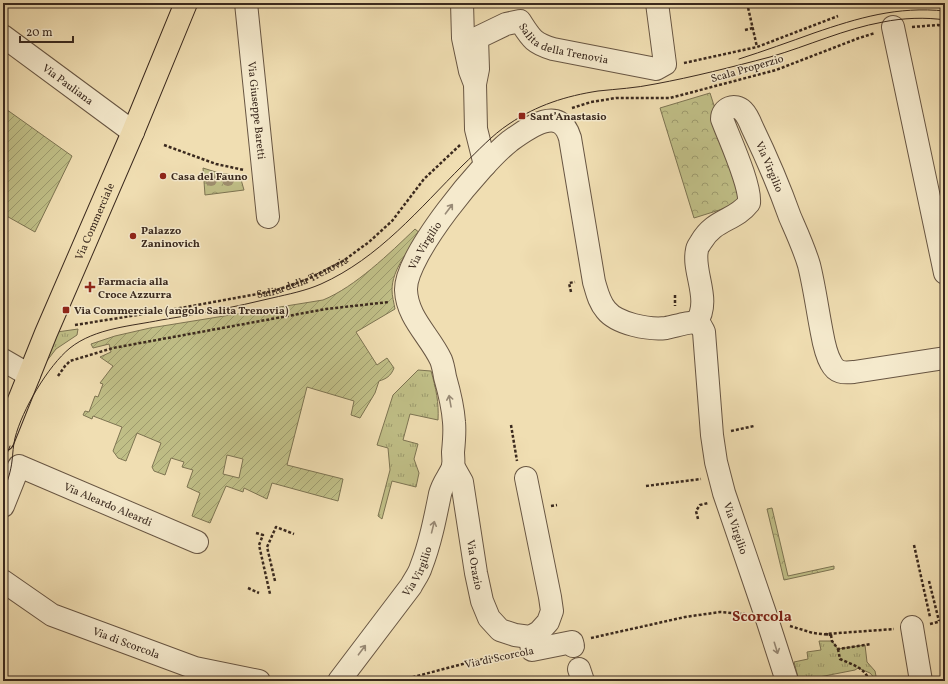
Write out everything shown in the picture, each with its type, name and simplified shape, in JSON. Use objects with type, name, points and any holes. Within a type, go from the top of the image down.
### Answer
[{"type":"main road","name":"Via Commerciale","points":[[3,440],[16,368],[133,132],[186,3]]},
{"type":"street","name":"Via Giuseppe Baretti","points":[[246,3],[268,217]]},
{"type":"street","name":"Salita della Trenovia","points":[[462,3],[463,38],[470,71],[475,84]]},
{"type":"street","points":[[656,69],[665,64],[657,3]]},
{"type":"street","name":"Salita della Trenovia","points":[[485,165],[476,129],[475,84],[478,69],[477,38],[487,32],[506,24],[520,21],[533,40],[540,45],[553,49],[656,69]]},
{"type":"street","points":[[893,27],[945,274]]},
{"type":"street","name":"Via Pauliana","points":[[3,36],[133,132]]},
{"type":"street","name":"Via Virgilio","points":[[786,681],[716,462],[712,435],[704,332],[701,326],[696,323],[700,316],[702,305],[701,287],[697,267],[697,250],[708,231],[738,213],[749,203],[744,176],[722,119],[722,114],[727,109],[732,107],[743,111],[751,123],[776,180],[806,256],[829,361],[834,368],[841,373],[854,372],[945,358]]},
{"type":"street","points":[[554,120],[563,123],[568,130],[594,282],[599,298],[606,311],[616,318],[631,325],[651,328],[664,328],[696,323]]},
{"type":"street","name":"Via Virgilio","points":[[339,681],[411,586],[421,568],[433,529],[442,485],[453,466],[454,421],[445,374],[441,361],[411,311],[406,292],[406,282],[419,251],[485,165],[507,144],[525,130],[542,122],[554,120]]},
{"type":"street","name":"Via Aleardo Aleardi","points":[[3,506],[19,466],[197,542]]},
{"type":"street","name":"Via Orazio","points":[[453,466],[462,482],[476,573],[482,600],[489,618],[500,630],[531,643]]},
{"type":"street","points":[[526,478],[552,611],[548,622],[531,643]]},
{"type":"street","name":"Via di Scorcola","points":[[3,581],[52,615],[196,668],[259,681]]},
{"type":"street","points":[[921,681],[922,625]]},
{"type":"street","name":"Via di Scorcola","points":[[531,643],[572,642],[573,646]]},
{"type":"path","points":[[747,3],[757,47]]},
{"type":"path","points":[[656,69],[757,47],[838,16]]},
{"type":"path","name":"Scala Properzio","points":[[554,120],[560,112],[591,102],[616,98],[670,98],[776,70],[859,38],[893,27],[938,25],[945,27]]},
{"type":"path","points":[[745,30],[753,28]]},
{"type":"path","name":"Salita della Trenovia","points":[[75,325],[174,309],[274,290],[308,279],[343,261],[369,242],[392,221],[424,180],[476,129]]},
{"type":"path","points":[[164,144],[216,164],[263,174]]},
{"type":"path","points":[[58,376],[70,361],[113,348],[326,309],[389,302]]},
{"type":"path","points":[[511,425],[520,479],[526,478]]},
{"type":"path","points":[[724,432],[754,426]]},
{"type":"path","points":[[646,486],[720,477]]},
{"type":"path","points":[[275,581],[267,547],[276,527],[294,534]]},
{"type":"path","points":[[256,532],[263,535],[259,545],[270,594]]},
{"type":"path","points":[[914,545],[924,596],[922,625]]},
{"type":"path","points":[[929,580],[939,621]]},
{"type":"path","points":[[248,588],[259,593]]},
{"type":"path","points":[[830,635],[838,648],[840,659],[865,672],[869,681]]},
{"type":"path","name":"Via di Scorcola","points":[[398,681],[478,660],[531,643]]},
{"type":"path","points":[[838,648],[871,644]]},
{"type":"green space","points":[[710,93],[745,202],[694,218],[660,108]]},
{"type":"green space","points":[[3,107],[72,156],[35,232],[3,214]]},
{"type":"green space","points":[[203,168],[219,173],[240,176],[244,190],[205,195]]},
{"type":"green space","points":[[415,229],[421,234],[402,260],[393,282],[392,290],[395,309],[356,332],[377,365],[387,358],[394,368],[393,371],[388,377],[379,381],[375,393],[360,418],[351,415],[354,401],[307,387],[287,465],[343,479],[338,501],[272,483],[267,499],[244,488],[243,492],[226,486],[210,523],[192,516],[200,493],[187,487],[193,470],[182,467],[184,462],[171,458],[165,475],[154,471],[152,467],[161,443],[137,433],[126,461],[118,458],[113,451],[122,427],[93,416],[92,419],[83,415],[85,411],[89,412],[95,396],[98,397],[103,384],[100,383],[113,366],[100,357],[111,352],[109,344],[93,348],[91,344],[115,336],[150,328],[323,300],[347,287],[372,269]],"holes":[[[227,455],[243,459],[239,478],[223,474]]]},
{"type":"green space","points":[[78,329],[77,335],[56,349],[46,362],[57,332]]},
{"type":"green space","points":[[418,370],[431,371],[437,396],[438,420],[410,414],[403,440],[418,444],[414,459],[419,473],[416,487],[392,481],[382,519],[378,516],[390,470],[388,448],[377,445],[393,395]]},
{"type":"green space","points":[[772,508],[788,576],[834,566],[834,569],[784,580],[767,509]]},
{"type":"green space","points":[[819,641],[832,641],[838,649],[865,645],[867,662],[875,671],[877,681],[870,673],[858,668],[855,670],[799,681],[794,662],[808,659],[807,652],[821,650]]},
{"type":"tram line","points":[[739,59],[830,28],[878,14],[910,10],[945,11]]},
{"type":"tram line","points":[[3,493],[11,469],[15,438],[23,415],[45,377],[70,348],[80,341],[102,332],[126,326],[203,313],[297,292],[321,284],[342,273],[380,247],[491,138],[520,117],[552,102],[563,99],[598,91],[648,85],[698,75],[784,53],[840,33],[869,25],[906,19],[930,18],[945,20]]},
{"type":"tram line","points":[[3,464],[10,446]]},
{"type":"place","name":"Sant’Anastasio","points":[[522,116]]},
{"type":"place","name":"Casa del Fauno","points":[[163,176]]},
{"type":"place","name":"Palazzo Zaninovich","points":[[133,236]]},
{"type":"place","name":"Farmacia alla Croce Azzurra","points":[[90,287]]},
{"type":"place","name":"Via Commerciale (angolo Salita Trenovia)","points":[[66,310]]},
{"type":"district","name":"Scorcola","points":[[762,616]]}]
